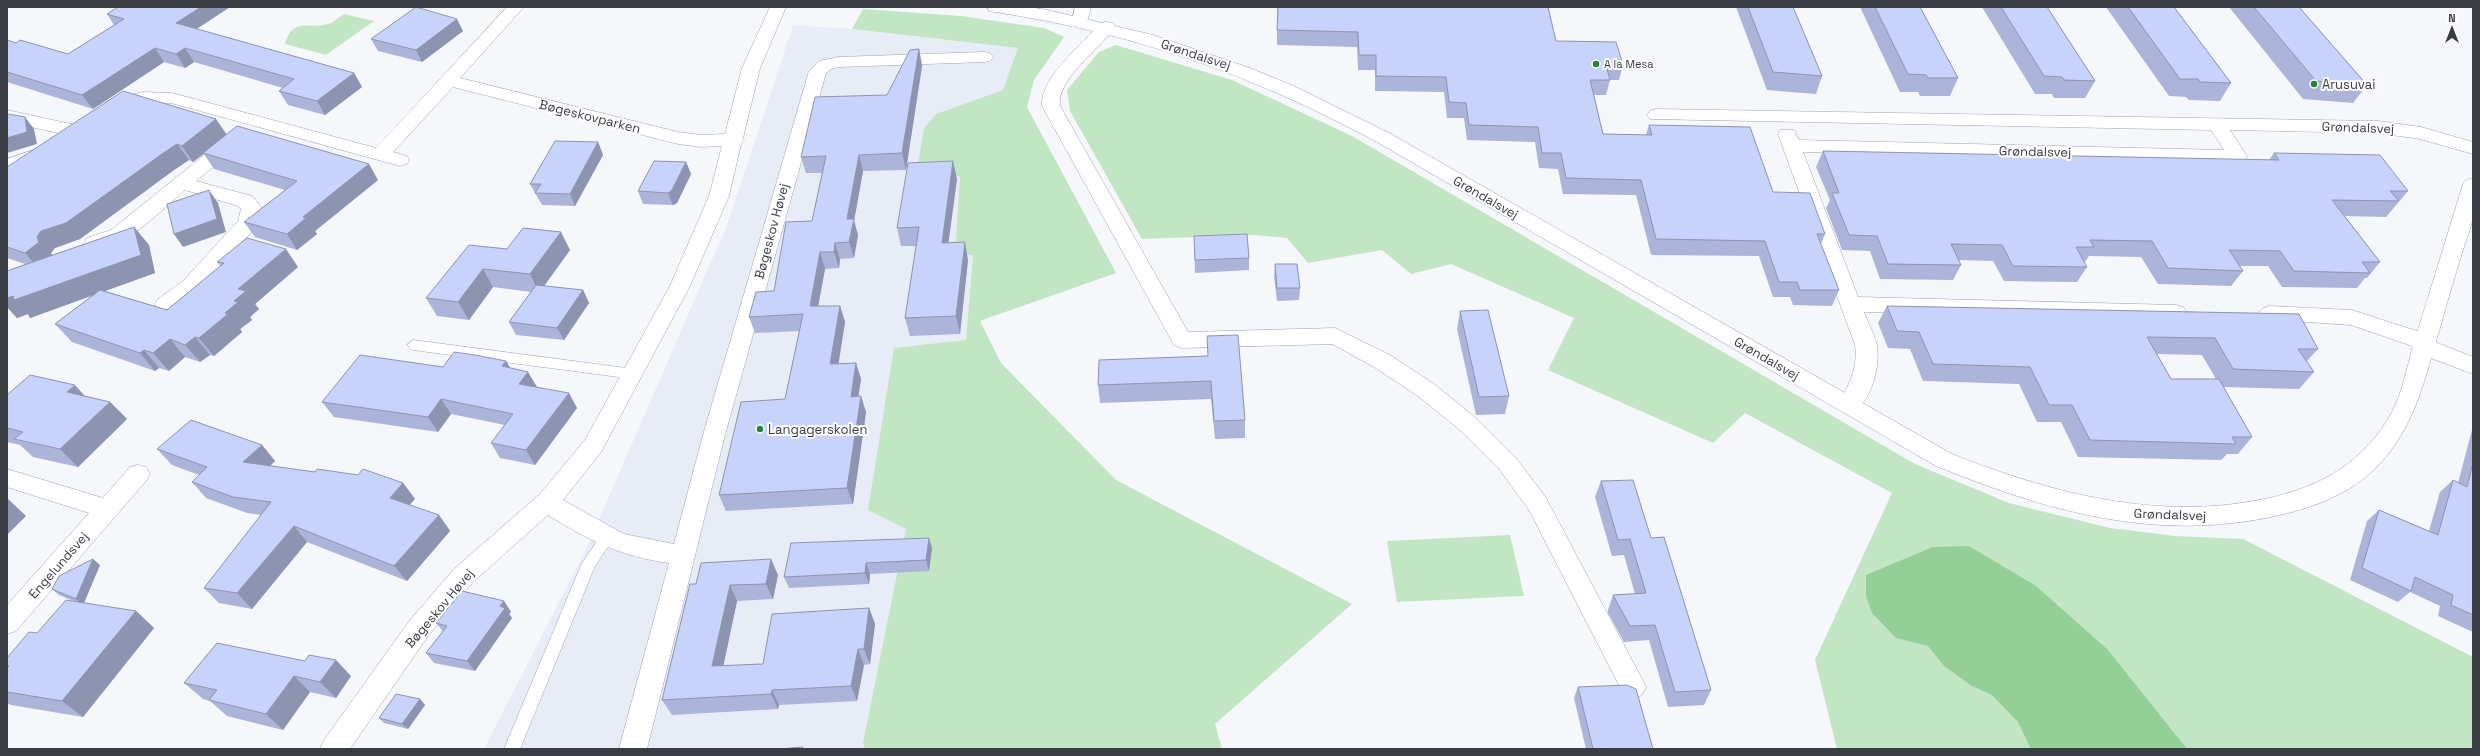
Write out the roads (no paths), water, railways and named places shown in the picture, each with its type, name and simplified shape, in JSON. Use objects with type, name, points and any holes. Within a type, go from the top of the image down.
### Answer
[{"type":"street","points":[[380,155],[447,80],[516,7]]},
{"type":"street","name":"Bøgeskov Høvej","points":[[334,749],[419,628],[464,576],[547,502],[593,446],[634,374],[680,286],[719,196],[735,140],[751,68],[778,7]]},
{"type":"street","name":"Grøndalsvej","points":[[995,7],[1081,14],[1107,27],[1196,53],[1313,100],[1384,138],[1944,460],[2013,488],[2049,498],[2084,507],[2156,516],[2236,515],[2270,509],[2305,499],[2354,474],[2368,461],[2392,432],[2404,411],[2473,184]]},
{"type":"street","points":[[1107,27],[1055,84],[1050,98],[1051,106],[1182,340],[1335,336],[1382,361],[1426,390],[1468,424],[1507,463],[1537,504],[1633,687]]},
{"type":"street","name":"Bøgeskov Høvej","points":[[633,749],[723,405],[790,164],[818,71],[825,65],[839,62],[984,57]]},
{"type":"street","name":"Bøgeskovparken","points":[[447,80],[678,138],[701,141],[735,140]]},
{"type":"street","points":[[7,166],[45,152],[87,122],[128,100],[158,96],[172,98],[400,160]]},
{"type":"street","name":"Grøndalsvej","points":[[1656,115],[2378,127],[2421,132],[2473,148]]},
{"type":"street","points":[[7,116],[87,122]]},
{"type":"street","points":[[1780,117],[1852,304],[1866,345],[1869,361],[1860,387],[1849,405]]},
{"type":"street","points":[[76,249],[118,235],[257,122]]},
{"type":"street","name":"Grøndalsvej","points":[[1792,146],[2238,156],[2216,124]]},
{"type":"street","points":[[164,304],[190,286],[247,224],[251,214],[251,207],[245,201],[181,183]]},
{"type":"street","points":[[1852,304],[2194,312]]},
{"type":"street","points":[[2247,313],[2352,318],[2424,344],[2473,366]]},
{"type":"street","name":"Engelundsvej","points":[[7,622],[138,474]]},
{"type":"street","points":[[7,478],[107,509]]},
{"type":"street","points":[[547,502],[582,526],[607,538],[641,549],[684,556]]},
{"type":"lane","points":[[413,345],[634,374]]},
{"type":"lane","points":[[512,749],[589,563],[607,538]]},
{"type":"place","name":"A la Mesa","points":[[1596,64]]},
{"type":"place","name":"Arusuvai","points":[[2314,84]]},
{"type":"place","name":"Langagerskolen","points":[[760,429]]}]
